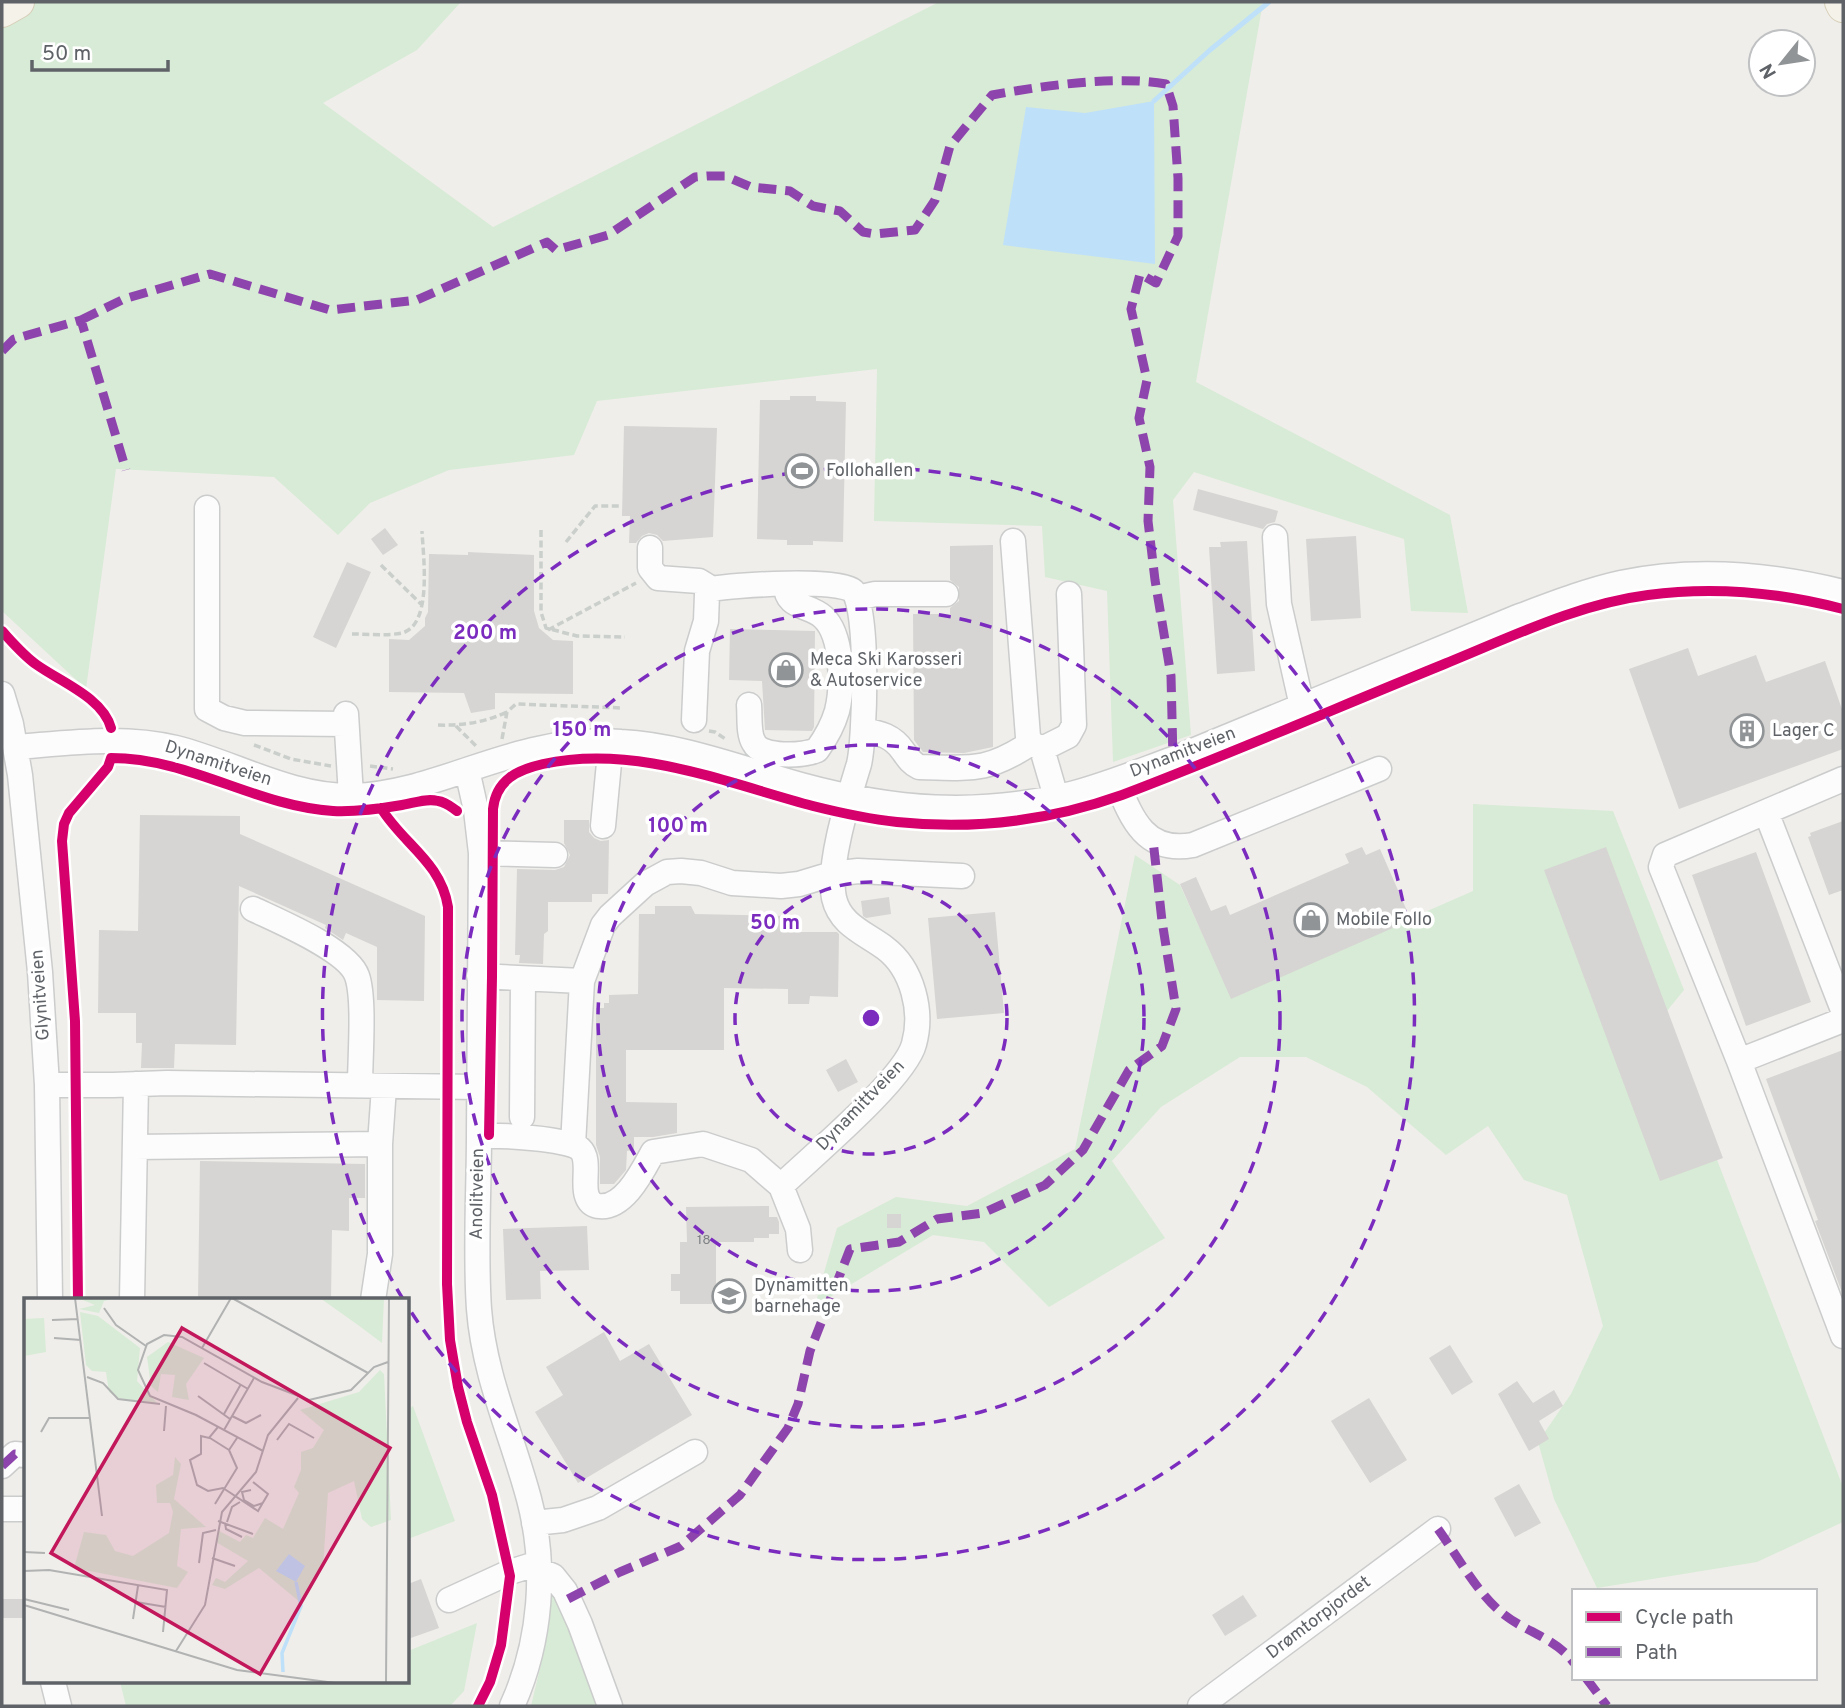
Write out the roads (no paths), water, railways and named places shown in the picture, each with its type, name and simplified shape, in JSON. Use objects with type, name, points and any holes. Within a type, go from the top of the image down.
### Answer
[{"type":"main road","points":[[2,11],[18,2]]},
{"type":"street","points":[[207,508],[207,709],[224,718],[245,723],[346,719],[351,796]]},
{"type":"street","points":[[1275,537],[1279,604],[1302,706]]},
{"type":"street","points":[[1013,541],[1027,731],[1037,746],[1056,797]]},
{"type":"street","points":[[650,548],[650,568],[663,579],[699,581],[712,589],[817,583],[845,586],[853,591],[863,626],[851,697],[836,713],[817,750],[796,756],[756,747],[752,741],[749,705]]},
{"type":"street","name":"Dynamitveien","points":[[15,747],[111,741],[153,744],[201,756],[291,787],[351,796],[403,789],[467,770],[504,749],[611,742],[670,749],[847,797],[901,806],[958,809],[1008,806],[1056,797],[1116,780],[1526,614],[1620,583],[1714,573],[1779,578],[1843,592]]},
{"type":"street","points":[[786,584],[785,593],[794,604],[823,616],[834,630],[851,697]]},
{"type":"street","points":[[694,720],[697,650],[706,621],[708,594],[712,589]]},
{"type":"street","points":[[857,598],[875,594],[946,594]]},
{"type":"street","points":[[863,730],[889,737],[912,764],[919,767],[978,768],[1068,736],[1074,725],[1069,594]]},
{"type":"street","name":"Glynitveien","points":[[2,694],[15,747],[36,919],[47,1085],[50,1298]]},
{"type":"street","name":"Dynamittveien","points":[[781,1186],[884,1087],[909,1057],[914,1044],[917,1009],[906,971],[885,948],[847,922],[835,902],[832,874],[847,797],[860,761],[863,730],[851,697]]},
{"type":"street","points":[[603,826],[611,742]]},
{"type":"street","points":[[1116,780],[1130,813],[1142,831],[1159,843],[1180,847],[1193,845],[1379,769]]},
{"type":"street","name":"Anolitveien","points":[[467,770],[477,810],[481,853],[478,1282],[483,1339],[501,1416],[525,1485],[534,1523],[540,1569]]},
{"type":"street","points":[[1843,779],[1665,855],[1661,867],[1739,1061],[1843,1336]]},
{"type":"street","points":[[1766,812],[1843,1010]]},
{"type":"street","points":[[481,853],[555,855]]},
{"type":"street","points":[[573,1145],[582,981],[603,925],[658,875],[681,871],[701,873],[732,883],[781,886],[858,871],[962,876]]},
{"type":"street","points":[[253,909],[316,939],[348,962],[357,974],[360,1021],[380,1144],[380,1254],[373,1298]]},
{"type":"street","points":[[479,976],[582,981]]},
{"type":"street","points":[[522,1117],[523,979]]},
{"type":"street","points":[[1739,1061],[1843,1020]]},
{"type":"street","points":[[132,1298],[136,1084]]},
{"type":"street","points":[[47,1085],[479,1087]]},
{"type":"street","points":[[479,1136],[556,1141],[573,1145],[584,1154],[586,1195],[591,1203],[597,1206],[615,1203],[624,1195],[653,1152],[703,1144],[751,1160],[781,1186],[798,1229],[800,1250]]},
{"type":"street","points":[[135,1147],[380,1144]]},
{"type":"street","points":[[534,1523],[563,1520],[598,1508],[695,1452]]},
{"type":"street","points":[[2,1466],[15,1454],[24,1455]]},
{"type":"street","points":[[2,1509],[24,1509]]},
{"type":"street","name":"Drømtorpjordet","points":[[1200,1706],[1438,1529]]},
{"type":"street","points":[[449,1600],[529,1566],[553,1576],[565,1591],[580,1624],[610,1706]]},
{"type":"street","points":[[512,1706],[524,1676],[534,1634],[540,1569]]},
{"type":"street","points":[[54,1684],[59,1706]]},
{"type":"water","points":[[1154,101],[1155,264],[1003,245],[1026,107],[1085,113]]},
{"type":"waterway","points":[[1154,101],[1210,50],[1269,2]]},
{"type":"place","name":"Follohallen","points":[[802,471]]},
{"type":"place","name":"Meca Ski Karosseri & Autoservice","points":[[786,670]]},
{"type":"place","name":"Lager C","points":[[1747,731]]},
{"type":"place","name":"Mobile Follo","points":[[1311,920]]},
{"type":"place","name":"Dynamitten barnehage","points":[[729,1296]]}]
